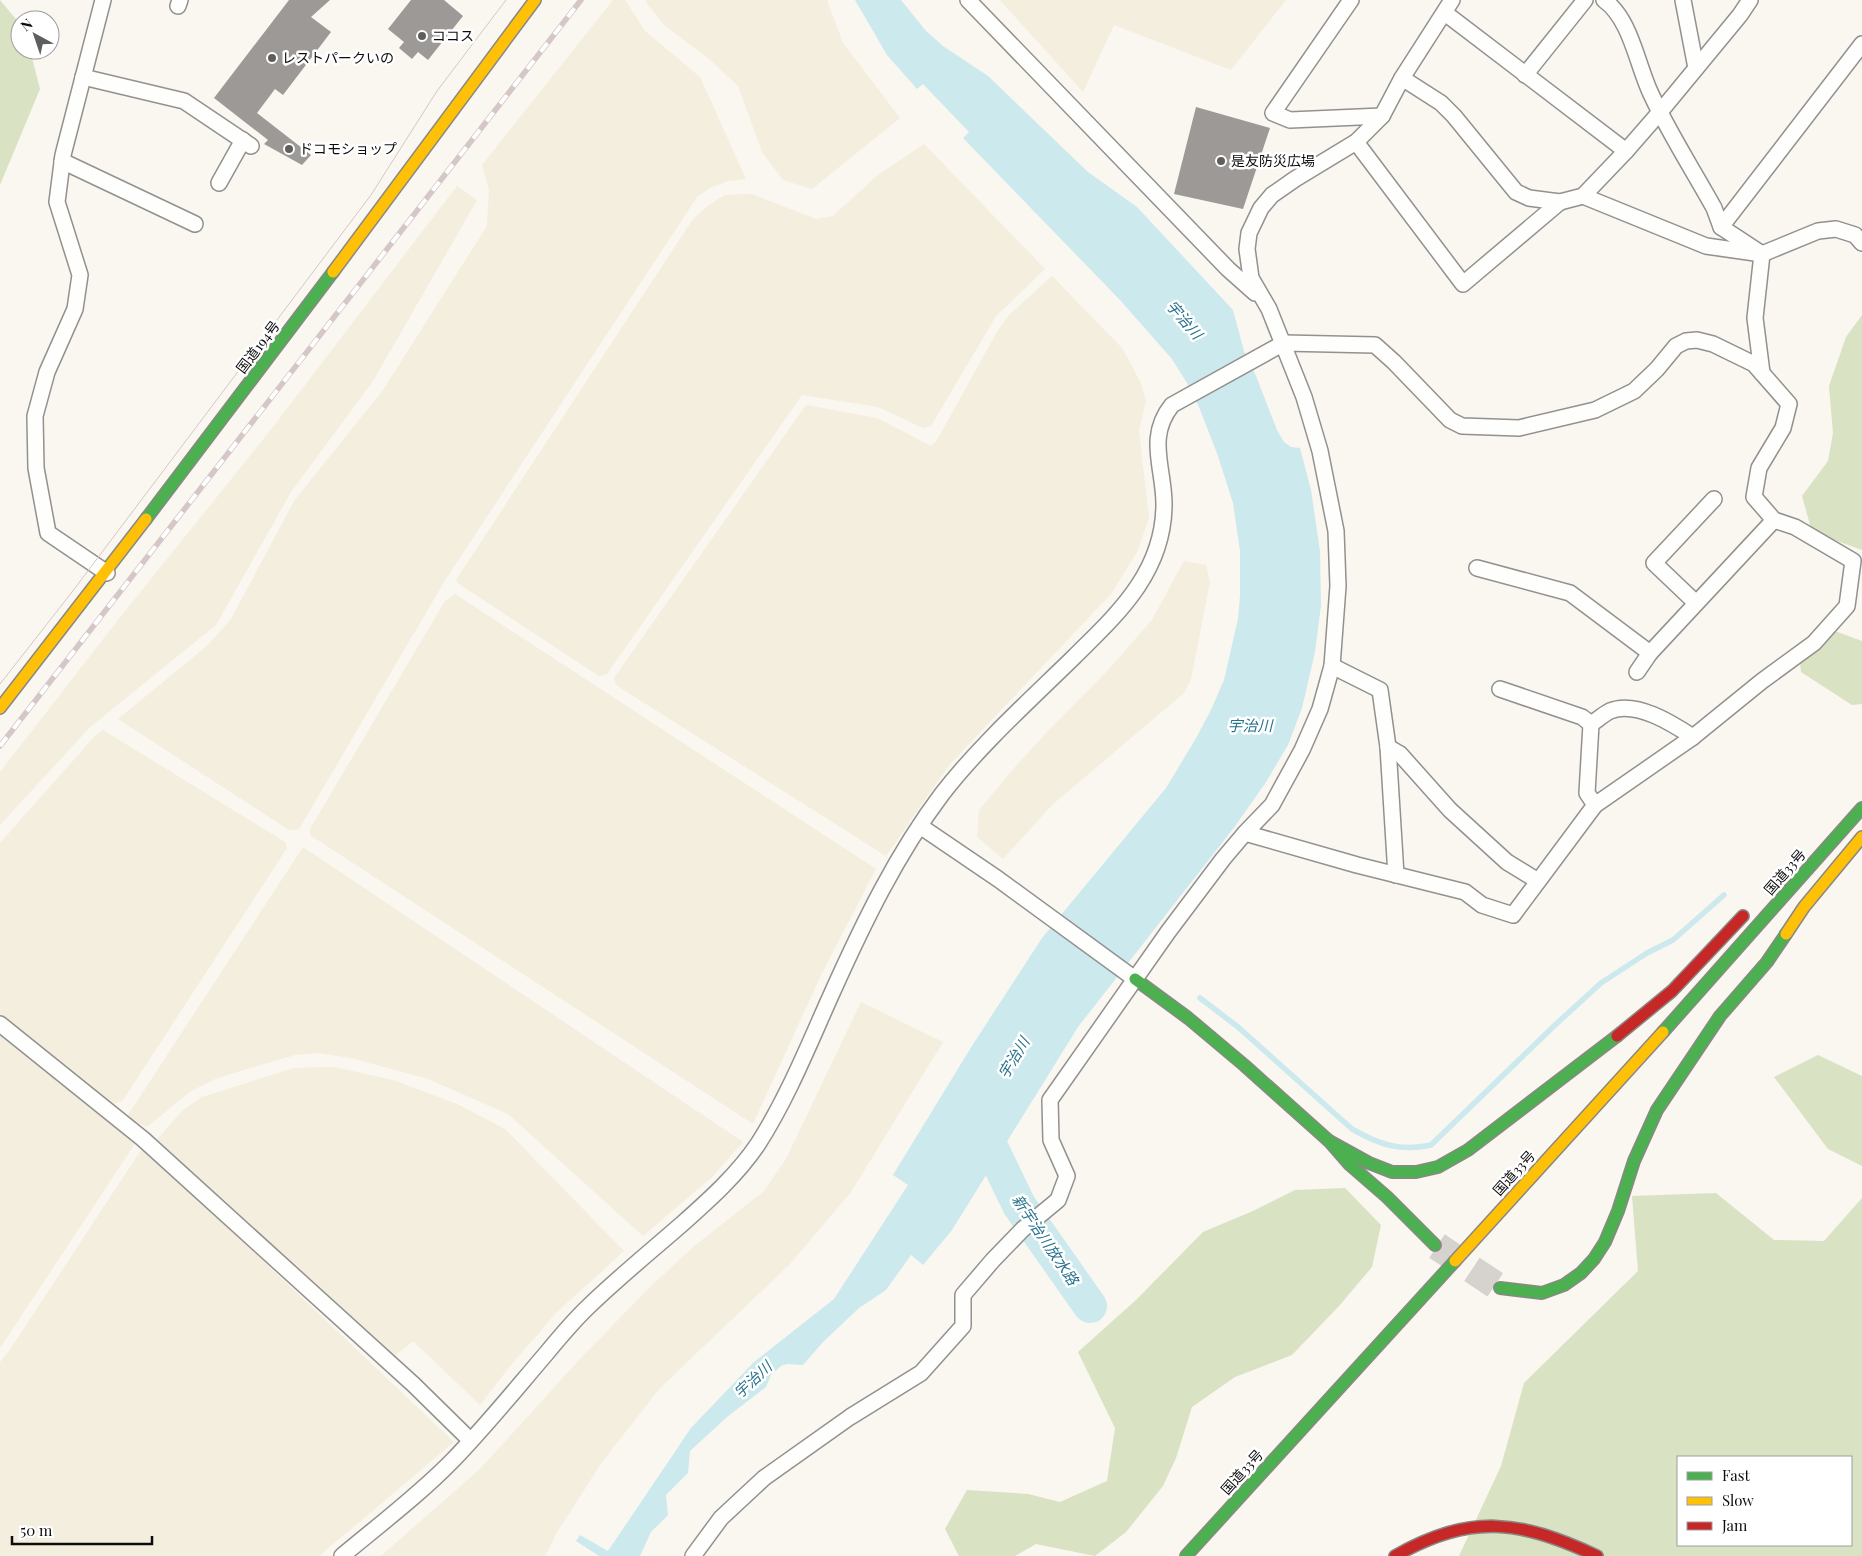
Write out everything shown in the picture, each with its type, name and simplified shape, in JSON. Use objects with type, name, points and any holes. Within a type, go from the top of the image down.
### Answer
[{"type":"main road","name":"国道194号","points":[[0,708],[107,573],[340,264],[535,0]]},
{"type":"main road","name":"国道33号","points":[[1186,1556],[1685,1008],[1862,808]]},
{"type":"main road","points":[[1500,1288],[1542,1293],[1564,1285],[1581,1273],[1594,1259],[1618,1211],[1634,1161],[1657,1110],[1720,1016],[1767,962],[1804,907],[1862,837]]},
{"type":"main road","points":[[1329,1141],[1369,1163],[1392,1172],[1416,1172],[1438,1167],[1475,1145],[1616,1037],[1672,990],[1740,919],[1802,875]]},
{"type":"main road","points":[[1135,979],[1188,1018],[1230,1053],[1329,1141],[1349,1164],[1387,1197],[1435,1245]]},
{"type":"main road","points":[[1395,1556],[1439,1533],[1466,1528],[1502,1525],[1538,1532],[1573,1544],[1597,1556]]},
{"type":"street","points":[[103,0],[62,161],[57,202],[80,275],[75,310],[47,372],[34,416],[36,468],[48,533],[107,573]]},
{"type":"street","points":[[968,0],[1228,269],[1247,284],[1269,309]]},
{"type":"street","points":[[1351,0],[1273,113],[1290,120],[1382,116]]},
{"type":"street","points":[[1524,75],[1585,0]]},
{"type":"street","points":[[1604,0],[1613,7],[1623,23],[1651,94],[1714,208],[1721,227],[1762,254]]},
{"type":"street","points":[[1683,0],[1696,68]]},
{"type":"street","points":[[1402,78],[1440,103],[1454,116],[1516,192],[1529,198],[1560,202],[1583,196],[1626,151],[1660,112],[1750,0]]},
{"type":"street","points":[[693,1556],[721,1518],[764,1478],[850,1417],[921,1373],[963,1326],[963,1295],[1023,1229],[1058,1200],[1066,1176],[1051,1140],[1050,1100],[1173,924],[1245,833],[1272,806],[1302,750],[1320,708],[1332,666],[1338,586],[1336,530],[1320,451],[1304,397],[1269,309],[1251,278],[1247,249],[1249,233],[1261,208],[1272,195],[1294,179],[1356,142],[1382,116],[1402,78],[1448,6],[1524,75],[1626,151]]},
{"type":"street","points":[[1721,227],[1862,44]]},
{"type":"street","points":[[83,77],[184,102],[247,143],[219,183]]},
{"type":"street","points":[[1356,142],[1464,284],[1560,202]]},
{"type":"street","points":[[62,161],[195,224]]},
{"type":"street","points":[[1583,196],[1706,246],[1762,254],[1818,231],[1836,229],[1859,233]]},
{"type":"street","points":[[1762,254],[1756,318],[1762,373]]},
{"type":"street","points":[[342,1556],[453,1459],[566,1328],[588,1306],[716,1195],[752,1153],[796,1073],[870,910],[920,826],[944,792],[961,773],[996,734],[1107,624],[1126,603],[1144,576],[1156,552],[1162,525],[1164,500],[1157,439],[1164,418],[1172,405],[1268,350],[1284,343],[1375,345],[1450,420],[1462,426],[1518,428],[1594,410],[1634,391],[1657,369],[1676,346],[1686,341],[1697,340],[1713,344],[1754,364],[1789,404],[1783,428],[1759,468],[1754,497],[1774,520],[1795,527],[1857,562],[1847,606],[1814,643],[1693,737],[1595,805],[1513,915],[1482,905],[1465,892],[1245,833]]},
{"type":"street","points":[[1696,603],[1654,563],[1714,499]]},
{"type":"street","points":[[1637,672],[1650,653],[1774,520]]},
{"type":"street","points":[[1477,568],[1570,593],[1650,653]]},
{"type":"street","points":[[1332,666],[1380,690],[1388,747],[1396,875]]},
{"type":"street","points":[[1500,689],[1582,717],[1591,724]]},
{"type":"street","points":[[1591,724],[1612,710],[1633,708],[1666,720],[1693,737]]},
{"type":"street","points":[[1591,724],[1587,793],[1595,805]]},
{"type":"street","points":[[1388,747],[1400,754],[1450,810],[1507,862],[1538,881]]},
{"type":"street","points":[[920,826],[1135,979]]},
{"type":"street","points":[[0,1024],[143,1139],[414,1385],[470,1440]]},
{"type":"shaded area","points":[[613,0],[625,0],[645,31],[700,77],[746,179],[728,181],[710,188],[697,197],[444,582],[299,829],[289,830],[118,719],[208,645],[231,619],[294,501],[383,390],[487,226],[489,190],[482,165]]},
{"type":"shaded area","points":[[646,0],[827,0],[843,43],[900,118],[812,189],[783,180],[762,152],[738,86],[707,57],[665,26]]},
{"type":"shaded area","points":[[1000,0],[1286,0],[1231,70],[1114,25],[1083,92]]},
{"type":"shaded area","points":[[924,144],[1045,269],[996,316],[931,426],[923,428],[878,407],[802,395],[607,674],[599,676],[459,584],[456,580],[693,219],[709,205],[725,195],[752,194],[816,219],[833,216],[878,175]]},
{"type":"shaded area","points":[[457,186],[477,200],[373,381],[291,492],[216,625],[90,727],[0,825],[0,772],[118,620],[273,427]]},
{"type":"shaded area","points":[[1052,276],[1122,348],[1141,383],[1146,401],[1139,430],[1149,518],[1137,552],[1111,594],[949,765],[886,856],[616,685],[614,678],[806,405],[877,418],[931,446],[937,440],[998,330],[1009,315]]},
{"type":"shaded area","points":[[1184,561],[1206,565],[1210,582],[1191,679],[1184,693],[1052,805],[1003,859],[977,837],[979,810],[1016,766],[1109,669],[1152,620]]},
{"type":"shaded area","points":[[455,594],[876,869],[822,973],[753,1124],[310,835],[310,829],[445,601]]},
{"type":"shaded area","points":[[103,730],[285,842],[287,848],[123,1100],[113,1104],[0,1014],[0,843],[95,736]]},
{"type":"shaded area","points":[[303,847],[743,1142],[712,1177],[643,1236],[508,1114],[428,1079],[351,1058],[317,1053],[295,1055],[215,1079],[191,1091],[147,1127],[130,1120],[128,1115]]},
{"type":"shaded area","points":[[861,1002],[943,1042],[851,1192],[790,1264],[660,1388],[602,1462],[556,1534],[545,1556],[381,1556],[480,1469],[579,1360],[649,1288],[692,1248],[764,1191],[786,1159]]},
{"type":"shaded area","points":[[0,1036],[93,1106],[136,1142],[0,1348]]},
{"type":"shaded area","points":[[334,1067],[393,1080],[457,1104],[505,1129],[624,1251],[557,1312],[511,1365],[480,1405],[413,1341],[392,1358],[154,1143],[183,1110],[202,1097],[294,1068]]},
{"type":"shaded area","points":[[143,1147],[454,1442],[319,1556],[0,1556],[0,1362]]},
{"type":"green space","points":[[0,0],[10,12],[10,60],[33,60],[40,89],[0,185]]},
{"type":"green space","points":[[1862,315],[1862,550],[1812,532],[1802,496],[1828,461],[1833,433],[1829,386],[1846,337]]},
{"type":"green space","points":[[1832,630],[1862,641],[1862,704],[1852,705],[1801,672],[1800,661]]},
{"type":"green space","points":[[1818,1055],[1862,1076],[1862,1166],[1828,1149],[1774,1077]]},
{"type":"green space","points":[[1345,1188],[1381,1225],[1372,1267],[1339,1306],[1292,1355],[1235,1377],[1192,1407],[1176,1458],[1163,1486],[1126,1532],[1095,1556],[1036,1544],[1015,1556],[959,1556],[945,1529],[967,1490],[1028,1494],[1060,1502],[1107,1481],[1115,1428],[1078,1352],[1136,1300],[1203,1232],[1253,1211],[1295,1190]]},
{"type":"green space","points":[[1716,1193],[1774,1240],[1824,1241],[1862,1198],[1862,1556],[1459,1556],[1501,1466],[1524,1383],[1638,1271],[1632,1196]]},
{"type":"water","name":"宇治川","points":[[855,0],[901,0],[926,31],[943,46],[988,76],[1088,172],[1137,207],[1233,310],[1244,351],[1277,430],[1284,442],[1291,447],[1300,448],[1311,490],[1320,551],[1321,605],[1315,652],[1302,708],[1288,745],[1266,782],[1236,825],[1078,1027],[952,1230],[923,1265],[911,1255],[886,1290],[859,1308],[823,1342],[803,1365],[787,1364],[781,1366],[771,1375],[766,1387],[727,1417],[690,1451],[688,1473],[666,1495],[668,1515],[651,1532],[640,1556],[599,1556],[576,1541],[580,1535],[608,1551],[691,1428],[754,1362],[834,1299],[908,1185],[893,1175],[970,1049],[1042,938],[1166,788],[1195,740],[1224,680],[1238,619],[1240,551],[1233,503],[1218,456],[1199,407],[1187,383],[1172,359],[1120,300],[963,138],[969,132],[923,84],[917,89],[887,55]]},
{"type":"building","name":"レストパークいの","points":[[289,0],[330,0],[311,17],[331,32],[283,95],[275,89],[257,113],[311,155],[302,165],[264,144],[268,140],[214,98]]},
{"type":"building","name":"ココス","points":[[411,0],[444,0],[463,16],[428,60],[418,52],[412,59],[399,48],[404,42],[388,29]]},
{"type":"building","name":"是友防災広場","points":[[1196,107],[1270,128],[1243,209],[1174,194]]},
{"type":"waterway","points":[[1200,998],[1238,1027],[1352,1129],[1371,1139],[1399,1147],[1409,1148],[1431,1145],[1601,983],[1647,953],[1673,940],[1724,895]]},
{"type":"waterway","name":"新宇治川放水路","points":[[977,1118],[1019,1205],[1090,1306]]},
{"type":"tunnel","points":[[1437,1246],[1500,1288]]},
{"type":"tram line","points":[[0,684],[72,592],[371,195],[437,91],[506,0]]},
{"type":"railway","points":[[0,746],[581,0]]},
{"type":"traffic: fast","points":[[146,519],[333,272]]},
{"type":"traffic: fast","points":[[1663,1032],[1862,808]]},
{"type":"traffic: fast","points":[[1500,1288],[1542,1293],[1564,1285],[1581,1273],[1594,1259],[1605,1242],[1618,1211],[1634,1161],[1657,1110],[1720,1016],[1767,962],[1786,934]]},
{"type":"traffic: fast","points":[[1135,979],[1188,1018],[1244,1065],[1329,1141],[1349,1164],[1387,1197],[1435,1245]]},
{"type":"traffic: fast","points":[[1329,1141],[1369,1163],[1392,1172],[1416,1172],[1438,1167],[1468,1150],[1617,1036]]},
{"type":"traffic: fast","points":[[1186,1556],[1455,1261]]},
{"type":"traffic: slow","points":[[333,272],[535,0]]},
{"type":"traffic: slow","points":[[0,708],[146,519]]},
{"type":"traffic: slow","points":[[1786,934],[1804,907],[1862,837]]},
{"type":"traffic: slow","points":[[1455,1261],[1663,1032]]},
{"type":"traffic: jam","points":[[1617,1036],[1672,991],[1743,916]]},
{"type":"traffic: jam","points":[[1395,1556],[1423,1542],[1448,1533],[1496,1526],[1543,1535],[1597,1556]]},
{"type":"place","name":"ココス","points":[[422,36]]},
{"type":"place","name":"レストパークいの","points":[[272,58]]},
{"type":"place","name":"ドコモショップ","points":[[289,149]]},
{"type":"place","name":"是友防災広場","points":[[1221,161]]}]
